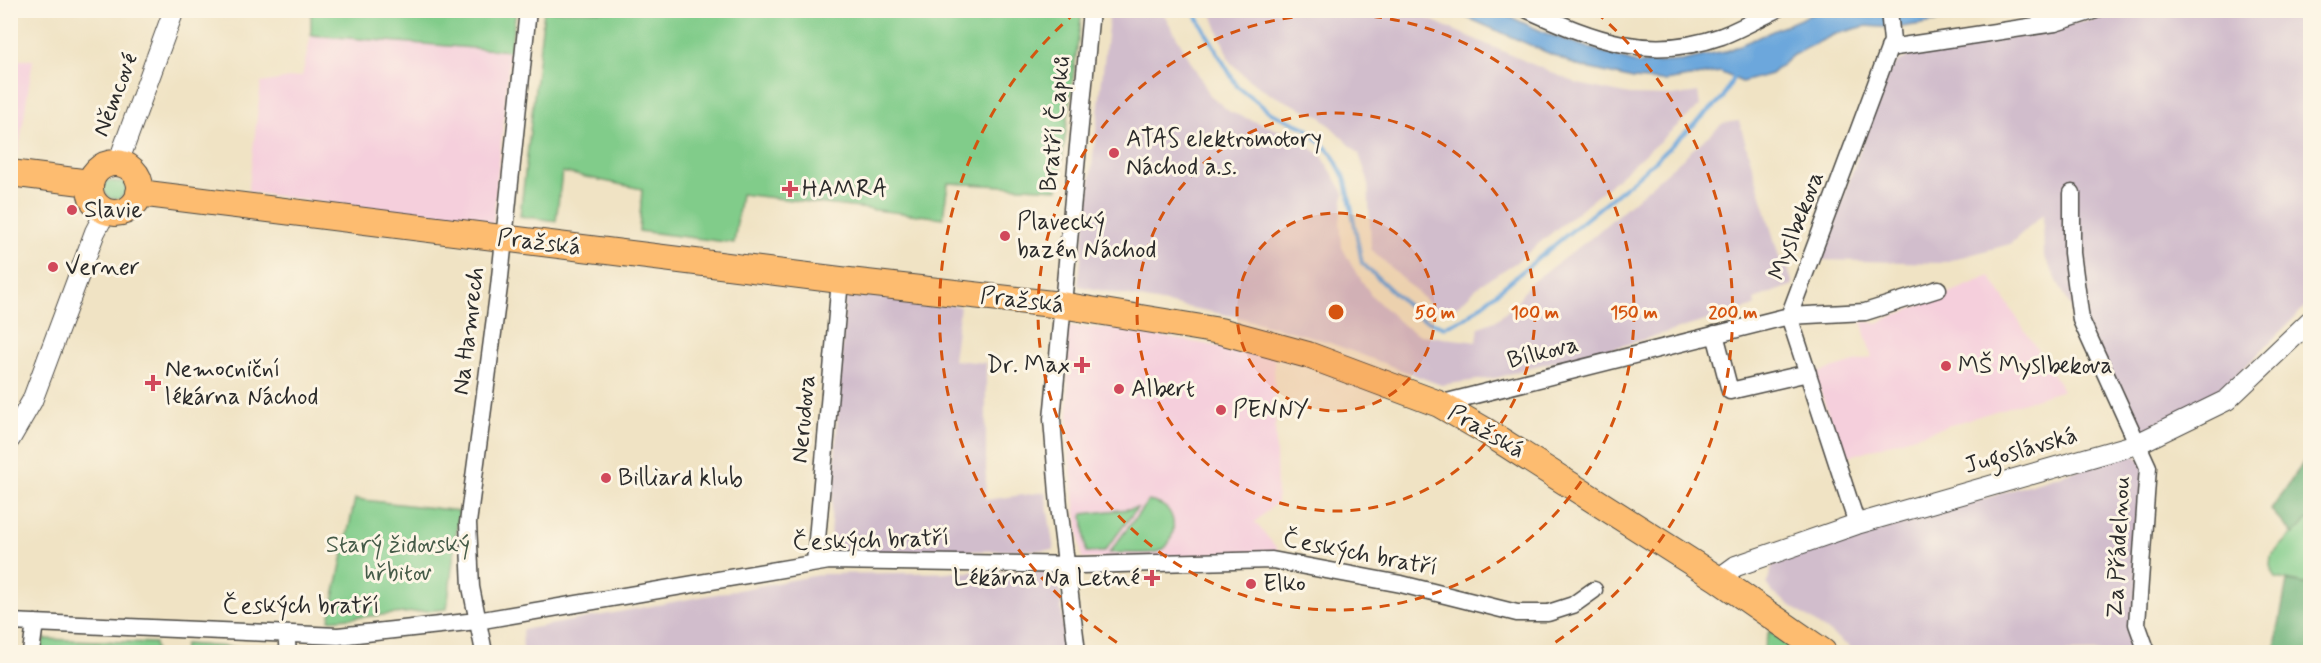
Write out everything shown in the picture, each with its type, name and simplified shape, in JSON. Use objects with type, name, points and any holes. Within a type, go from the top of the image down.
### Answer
[{"type":"main road","points":[[111,163],[118,163],[135,174],[139,193],[126,210],[106,211],[91,197],[90,183],[97,170],[111,163]]},
{"type":"main road","points":[[10,173],[90,183]]},
{"type":"main road","name":"Pražská","points":[[139,193],[840,280],[1061,305],[1231,334],[1308,355],[1439,404],[1544,466],[1718,579],[1823,652]]},
{"type":"street","name":"Němcové","points":[[118,163],[174,10]]},
{"type":"street","name":"Na Hamrech","points":[[484,652],[471,586],[469,515],[504,238],[528,10]]},
{"type":"street","name":"Bratří Čapků","points":[[1077,652],[1065,564],[1052,419],[1061,305],[1091,10]]},
{"type":"street","points":[[1528,10],[1597,38],[1640,48],[1664,48],[1722,36],[1776,10]]},
{"type":"street","points":[[1888,10],[1891,45],[2055,23],[2096,10]]},
{"type":"street","name":"Myslbekova","points":[[1857,524],[1789,316],[1891,45]]},
{"type":"street","name":"Za Přádelnou","points":[[2072,193],[2072,253],[2081,320],[2148,466],[2137,624],[2147,652]]},
{"type":"street","points":[[10,439],[17,415],[106,211]]},
{"type":"street","name":"Nerudova","points":[[815,562],[840,280]]},
{"type":"street","name":"Bílkova","points":[[1439,404],[1789,316],[1865,312],[1938,289]]},
{"type":"street","name":"Jugoslávská","points":[[1718,579],[1736,566],[1857,524],[2137,444],[2227,400],[2310,321]]},
{"type":"street","points":[[1715,334],[1730,391],[1808,373]]},
{"type":"street","name":"Českých bratří","points":[[10,622],[338,636],[477,621],[815,562],[1065,564],[1272,560],[1401,584],[1517,613],[1548,613],[1573,604],[1594,590]]},
{"type":"street","points":[[31,652],[34,623]]},
{"type":"street","points":[[286,634],[288,652]]},
{"type":"shaded area","points":[[1110,10],[1162,11],[1210,95],[1230,112],[1296,137],[1322,156],[1344,193],[1340,222],[1342,247],[1352,266],[1372,296],[1404,326],[1420,335],[1477,342],[1479,327],[1495,321],[1516,304],[1529,284],[1591,238],[1723,123],[1739,121],[1781,263],[1786,262],[1793,285],[1754,299],[1755,306],[1615,348],[1531,367],[1500,377],[1441,385],[1317,338],[1233,316],[1078,286]]},
{"type":"shaded area","points":[[1211,11],[1410,11],[1578,84],[1630,95],[1673,96],[1698,92],[1700,106],[1598,195],[1515,263],[1481,284],[1448,312],[1437,311],[1371,249],[1368,180],[1359,154],[1321,117],[1268,93],[1249,80],[1230,62]]},
{"type":"shaded area","points":[[2119,11],[2310,11],[2310,302],[2220,392],[2191,413],[2138,434],[2044,256],[2043,214],[2010,244],[1940,263],[1821,260],[1889,68],[1912,54],[1924,53],[1943,43],[2093,20]]},
{"type":"shaded area","points":[[311,35],[510,51],[493,225],[248,192],[261,83],[302,76]]},
{"type":"shaded area","points":[[11,60],[33,60],[18,155],[11,154]]},
{"type":"shaded area","name":"MŠ Myslbekova","points":[[1990,276],[2063,390],[1844,458],[1814,374],[1872,357],[1861,321],[1877,323]]},
{"type":"shaded area","points":[[852,293],[960,306],[953,360],[986,363],[986,500],[1045,492],[1054,550],[829,553],[845,298]]},
{"type":"shaded area","points":[[1066,326],[1118,329],[1274,356],[1277,502],[1255,522],[1286,559],[1082,559],[1069,456]]},
{"type":"shaded area","points":[[2133,453],[2145,465],[2135,631],[2128,652],[1857,652],[1773,593],[1767,583],[1772,566],[1786,559]]},
{"type":"shaded area","points":[[1048,571],[1059,585],[1066,652],[523,652],[522,630],[824,574]]},
{"type":"green space","points":[[311,10],[516,11],[510,51],[311,35]]},
{"type":"green space","points":[[544,11],[1082,11],[1058,189],[948,183],[943,218],[741,194],[734,243],[639,231],[642,189],[562,172],[556,221],[520,216]]},
{"type":"green space","points":[[105,181],[126,182],[126,192],[119,199],[109,198],[103,190]]},
{"type":"green space","points":[[2310,453],[2310,520],[2307,519],[2294,535],[2271,510]]},
{"type":"green space","name":"Starý židovský hřbitov","points":[[355,499],[459,511],[447,609],[329,620]]},
{"type":"green space","points":[[1148,501],[1162,505],[1170,513],[1173,533],[1167,545],[1152,553],[1109,553]]},
{"type":"green space","points":[[1137,508],[1104,552],[1086,552],[1083,514]]},
{"type":"green space","points":[[2307,519],[2310,520],[2310,585],[2276,578],[2270,566],[2271,556]]},
{"type":"green space","points":[[2287,581],[2310,585],[2310,652],[2274,652]]},
{"type":"green space","points":[[1769,631],[1804,652],[1763,652]]},
{"type":"green space","points":[[44,639],[155,643],[156,652],[45,652],[41,648]]},
{"type":"green space","points":[[185,644],[242,648],[242,652],[183,652]]},
{"type":"water","points":[[1452,11],[1497,11],[1550,35],[1639,64],[1681,61],[1724,52],[1819,11],[2001,11],[1896,28],[1866,26],[1835,34],[1793,55],[1771,74],[1742,82],[1720,72],[1665,81],[1633,79],[1578,66]]},
{"type":"waterway","points":[[1193,10],[1237,86],[1271,113],[1306,128],[1332,154],[1346,181],[1362,263],[1421,318],[1444,327],[1467,317],[1637,177],[1723,98],[1734,76]]},
{"type":"place","name":"ATAS elektromotory Náchod a.s.","points":[[1114,153]]},
{"type":"place","name":"HAMRA","points":[[790,189]]},
{"type":"place","name":"Slavie","points":[[72,210]]},
{"type":"place","name":"Plavecký bazén Náchod","points":[[1005,236]]},
{"type":"place","name":"Verner","points":[[53,267]]},
{"type":"place","name":"Dr. Max","points":[[1082,365]]},
{"type":"place","name":"MŠ Myslbekova","points":[[1946,366]]},
{"type":"place","name":"Nemocniční lékárna Náchod","points":[[153,383]]},
{"type":"place","name":"Albert","points":[[1119,389]]},
{"type":"place","name":"PENNY","points":[[1221,410]]},
{"type":"place","name":"Billiard klub","points":[[606,478]]},
{"type":"place","name":"Lékárna Na Letné","points":[[1152,578]]},
{"type":"place","name":"Elko","points":[[1251,584]]}]
